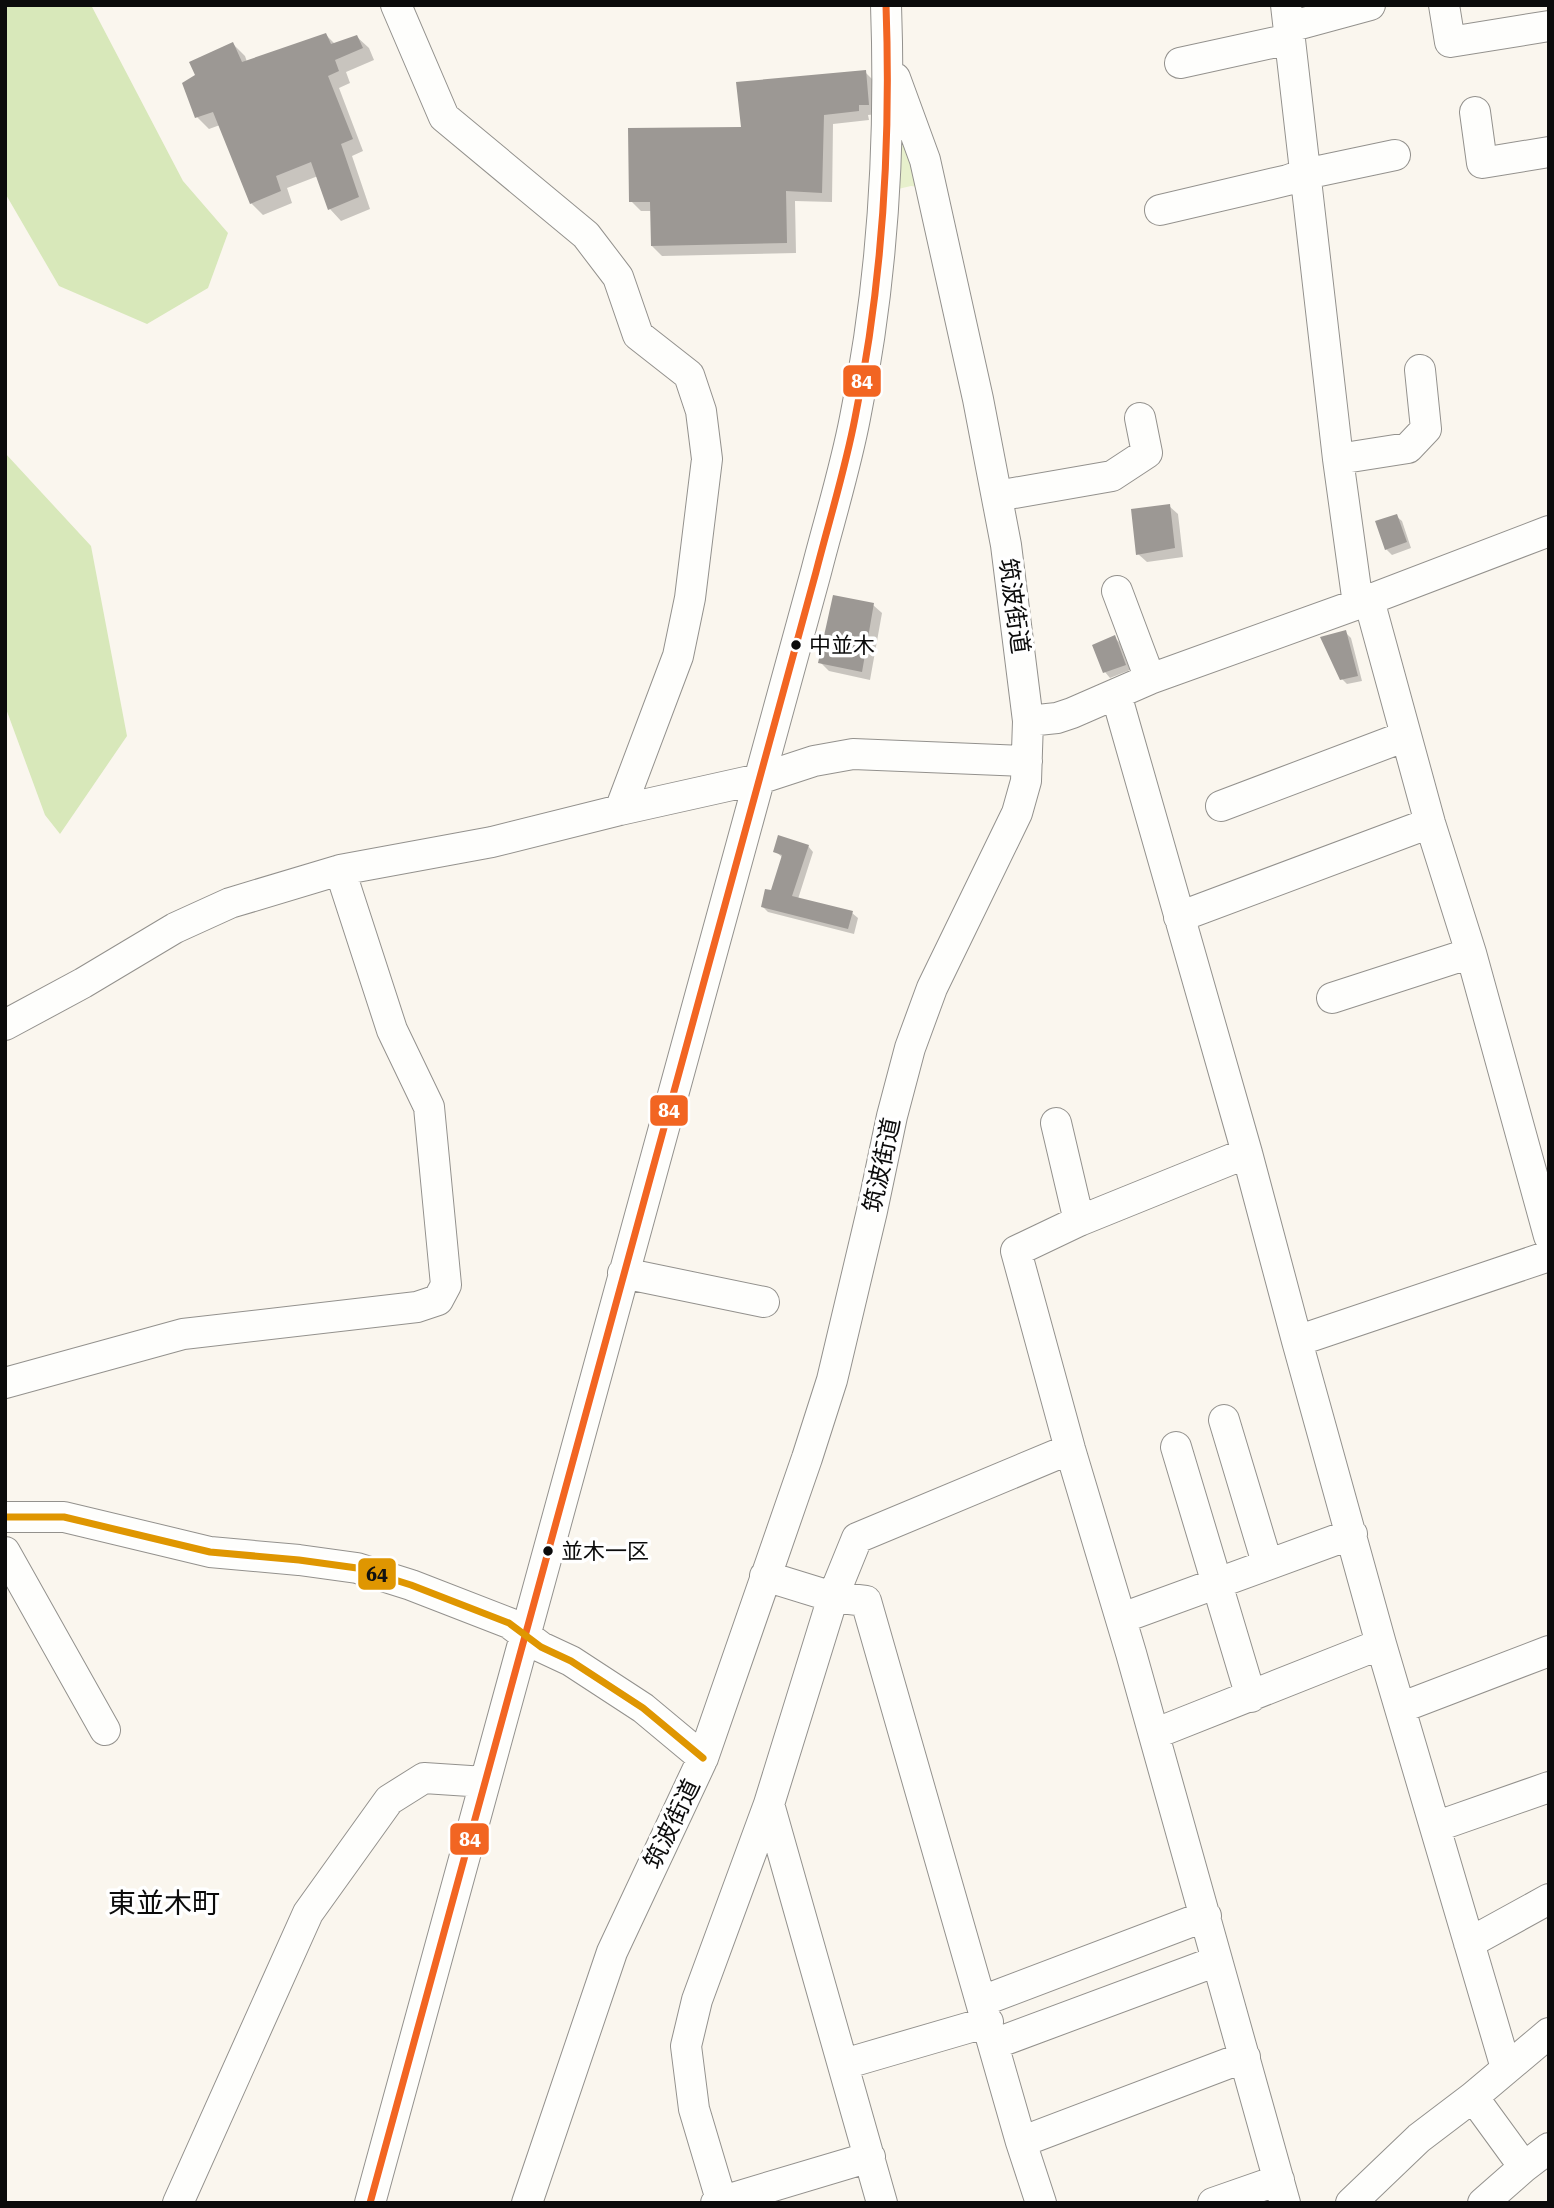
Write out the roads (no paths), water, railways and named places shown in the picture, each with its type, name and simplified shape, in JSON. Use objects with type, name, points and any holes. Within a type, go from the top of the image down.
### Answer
[{"type":"street","points":[[396,5],[444,117],[586,235],[618,277],[638,335],[689,375],[701,411],[707,459],[690,598],[678,656],[620,810]]},
{"type":"street","points":[[370,2203],[855,419],[873,309],[886,197],[889,125],[886,5]]},
{"type":"street","points":[[1180,63],[1288,24],[1370,5]]},
{"type":"street","points":[[1444,5],[1450,42],[1549,26]]},
{"type":"street","points":[[1288,24],[1338,459],[1363,602],[1471,953],[1549,1236]]},
{"type":"street","name":"筑波街道","points":[[527,2203],[612,1952],[703,1758],[832,1380],[910,1048],[932,988],[1017,813],[1026,781],[1028,721],[1014,598],[997,496],[934,198],[918,138],[900,86],[888,66]]},
{"type":"street","points":[[1475,111],[1482,163],[1549,152]]},
{"type":"street","points":[[889,125],[908,130],[918,138]]},
{"type":"street","points":[[1160,210],[1395,155]]},
{"type":"street","points":[[886,197],[912,193],[934,198]]},
{"type":"street","points":[[1338,459],[1408,448],[1426,429],[1420,370]]},
{"type":"street","points":[[997,496],[1112,476],[1147,453],[1140,418]]},
{"type":"street","points":[[1028,721],[1057,718],[1150,679],[1549,531]]},
{"type":"street","points":[[1117,591],[1150,679]]},
{"type":"street","points":[[1116,694],[1247,1153],[1399,1708],[1506,2068]]},
{"type":"street","points":[[1221,806],[1406,736]]},
{"type":"street","points":[[5,1025],[83,983],[175,928],[230,903],[340,870],[492,842],[759,779],[814,761],[853,754],[1027,761]]},
{"type":"street","points":[[1179,917],[1430,823]]},
{"type":"street","points":[[5,1383],[183,1334],[417,1307],[438,1300],[446,1285],[429,1107],[392,1030],[340,870]]},
{"type":"street","points":[[1332,999],[1471,953]]},
{"type":"street","points":[[1056,1123],[1079,1221]]},
{"type":"street","points":[[1213,2203],[1282,2191],[1016,1251],[1079,1221],[1247,1153]]},
{"type":"street","points":[[1297,1341],[1549,1256]]},
{"type":"street","points":[[623,1273],[764,1302]]},
{"type":"street","points":[[1224,1420],[1268,1563]]},
{"type":"street","points":[[1176,1447],[1251,1697]]},
{"type":"street","points":[[870,2157],[720,2202],[694,2109],[686,2046],[696,2000],[769,1804],[833,1597],[858,1538],[1070,1449]]},
{"type":"street","points":[[5,1517],[65,1517],[210,1552],[357,1568],[509,1623],[541,1647],[572,1661],[643,1708],[703,1758]]},
{"type":"street","points":[[1122,1618],[1352,1534]]},
{"type":"street","points":[[5,1552],[105,1730]]},
{"type":"street","points":[[765,1576],[833,1597],[866,1601],[1021,2142],[1041,2203]]},
{"type":"street","points":[[1154,1734],[1381,1644]]},
{"type":"street","points":[[1399,1708],[1549,1651]]},
{"type":"street","points":[[178,2203],[309,1913],[381,1810],[389,1800],[424,1778],[485,1783]]},
{"type":"street","points":[[1435,1827],[1549,1787]]},
{"type":"street","points":[[769,1804],[845,2064],[882,2203]]},
{"type":"street","points":[[1469,1943],[1549,1899]]},
{"type":"street","points":[[988,2022],[1206,1916]]},
{"type":"street","points":[[845,2064],[988,2022],[1217,1961]]},
{"type":"street","points":[[1352,2203],[1419,2138],[1549,2033]]},
{"type":"street","points":[[1021,2142],[1245,2057]]},
{"type":"street","points":[[1473,2097],[1524,2166]]},
{"type":"street","points":[[1483,2203],[1524,2166],[1549,2148]]},
{"type":"place","name":"中並木","points":[[796,645]]},
{"type":"place","name":"並木一区","points":[[548,1551]]},
{"type":"district","name":"東並木町","points":[[164,1903]]}]
